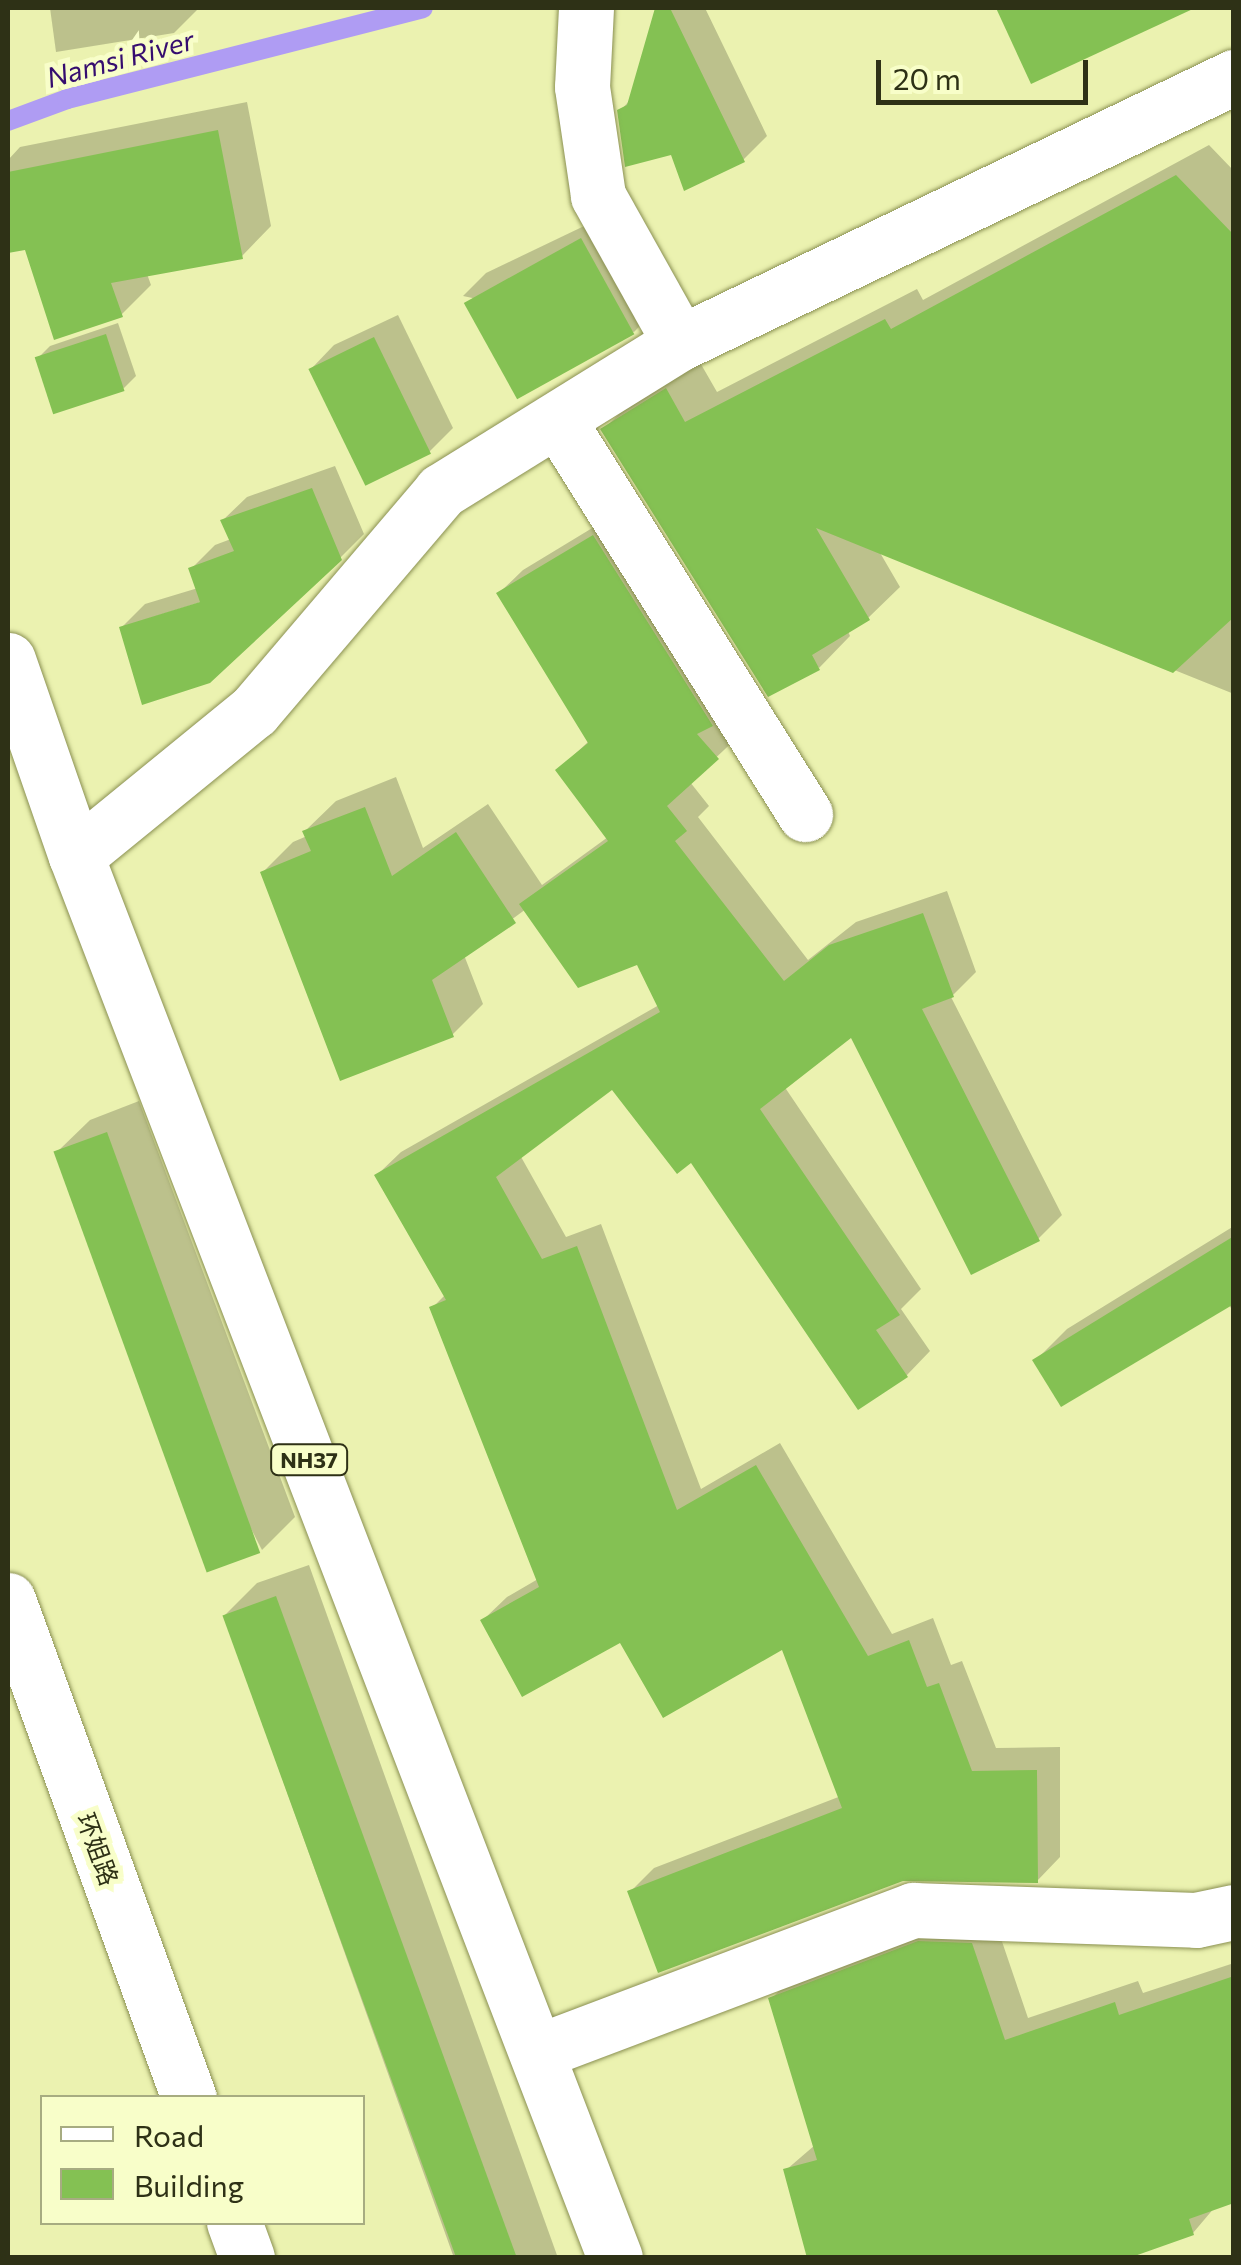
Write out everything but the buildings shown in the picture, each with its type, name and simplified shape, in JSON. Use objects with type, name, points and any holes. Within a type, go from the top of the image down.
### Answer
[{"type":"main road","points":[[586,8],[582,87],[598,196],[680,343]]},
{"type":"main road","points":[[76,856],[254,711],[441,491],[559,422],[680,343],[1234,77]]},
{"type":"main road","points":[[559,422],[805,814]]},
{"type":"main road","name":"NH37","points":[[8,660],[76,856],[615,2258]]},
{"type":"main road","name":"环姐路","points":[[8,1600],[188,2095]]},
{"type":"main road","points":[[537,2052],[913,1910],[1196,1920],[1234,1912]]},
{"type":"main road","points":[[235,2225],[247,2258]]},
{"type":"waterway","name":"Namsi River","points":[[8,121],[67,99],[423,8]]}]
